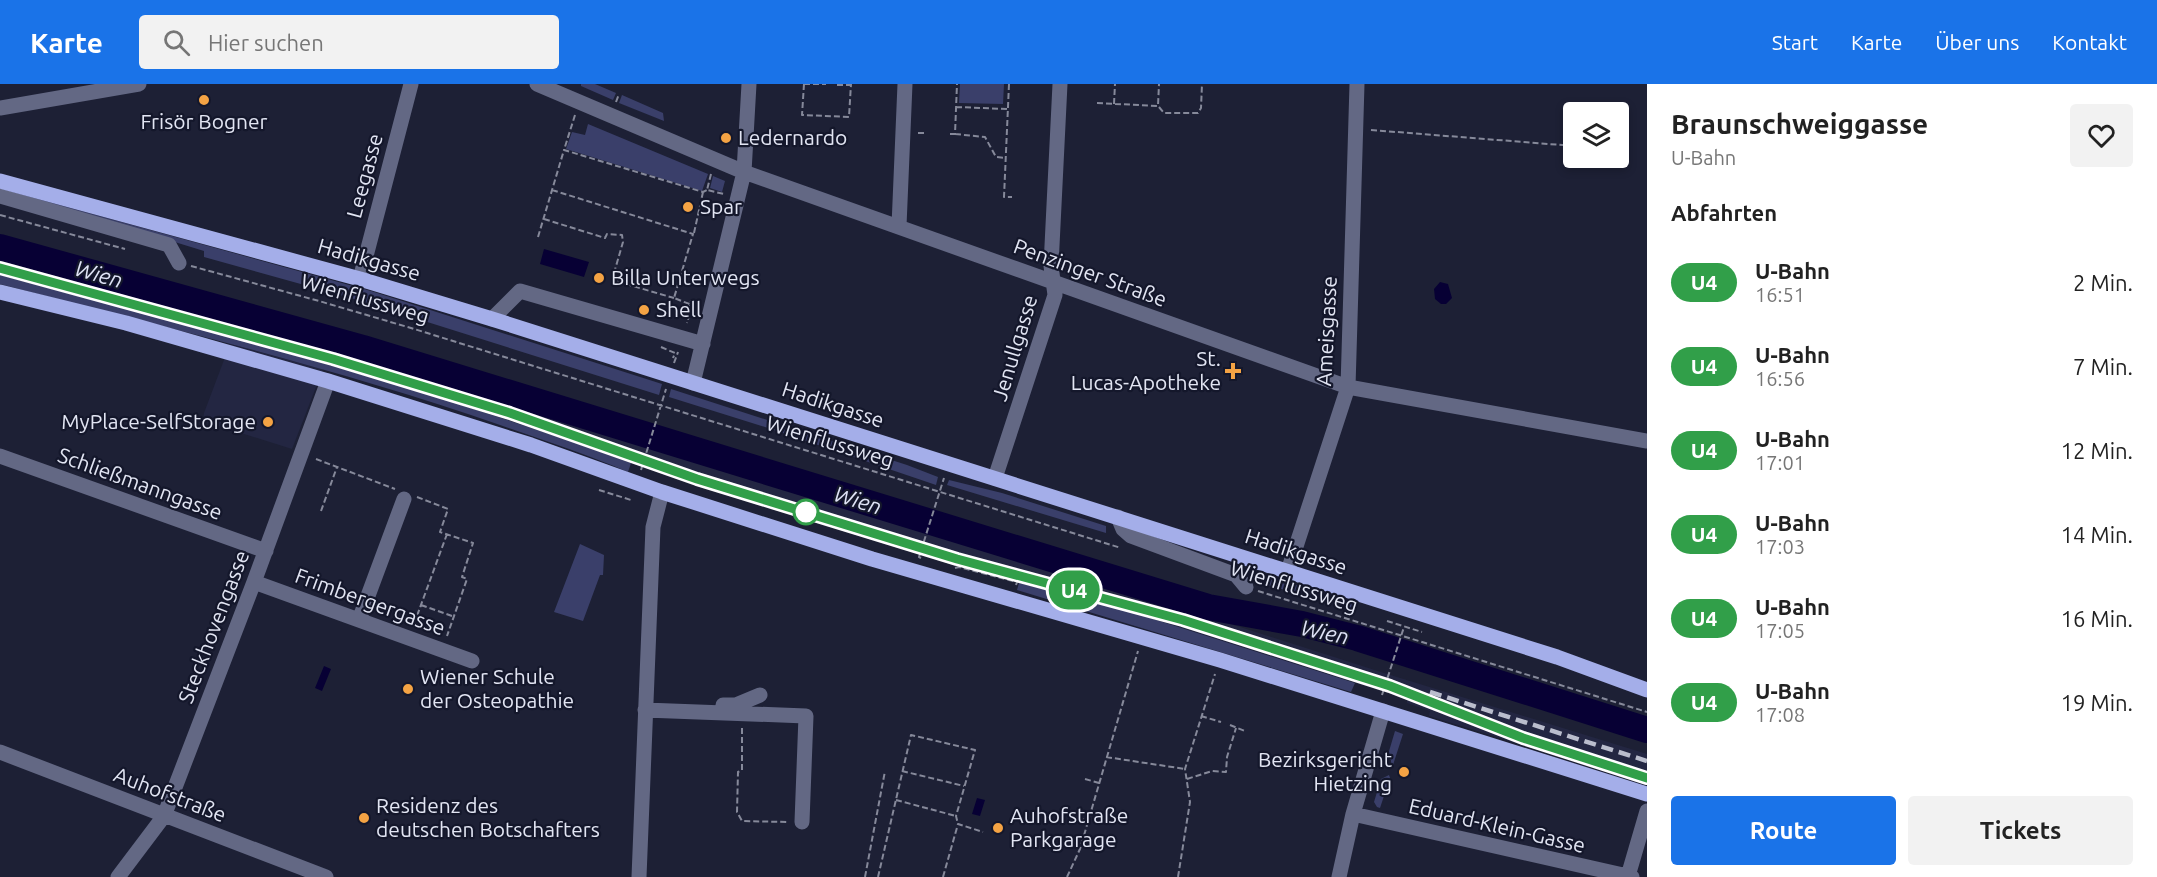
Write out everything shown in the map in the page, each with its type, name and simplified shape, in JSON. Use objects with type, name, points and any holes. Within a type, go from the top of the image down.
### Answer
[{"type":"main road","name":"Hadikgasse","points":[[0,181],[360,279],[492,319],[1557,657],[1647,690]]},
{"type":"main road","points":[[0,292],[126,323],[328,381],[531,445],[662,492],[872,559],[1220,660],[1383,703],[1647,794]]},
{"type":"street","points":[[0,108],[139,84]]},
{"type":"street","name":"Leegasse","points":[[360,279],[411,84]]},
{"type":"street","name":"Penzinger Straße","points":[[537,84],[744,172],[1348,387],[1647,441]]},
{"type":"street","points":[[693,382],[744,172],[749,84]]},
{"type":"street","points":[[899,226],[905,84]]},
{"type":"street","name":"Jenullgasse","points":[[995,478],[1055,295],[1051,266],[1060,84]]},
{"type":"street","name":"Ameisgasse","points":[[1288,571],[1348,387],[1357,84]]},
{"type":"street","points":[[0,196],[169,245],[179,263]]},
{"type":"street","points":[[492,319],[520,291],[703,344]]},
{"type":"street","name":"Steckhovengasse","points":[[118,877],[164,816],[266,551],[328,381]]},
{"type":"street","name":"Schließmanngasse","points":[[0,456],[266,551]]},
{"type":"street","points":[[639,877],[652,527],[662,492]]},
{"type":"street","points":[[359,620],[406,495]]},
{"type":"street","points":[[1118,517],[1124,530],[1131,536],[1236,575],[1246,587]]},
{"type":"street","name":"Frimbergergasse","points":[[254,582],[472,661]]},
{"type":"street","points":[[646,706],[736,705],[760,695]]},
{"type":"street","points":[[1339,877],[1353,814],[1383,703]]},
{"type":"street","points":[[646,706],[806,716],[802,822]]},
{"type":"street","name":"Auhofstraße","points":[[0,752],[326,877]]},
{"type":"street","points":[[1630,877],[1647,811]]},
{"type":"street","name":"Eduard-Klein-Gasse","points":[[1353,814],[1574,871],[1630,877]]},
{"type":"path","points":[[826,84],[804,84],[802,115],[849,117],[851,84],[837,85]]},
{"type":"path","points":[[955,134],[957,84]]},
{"type":"path","points":[[1009,84],[1004,197],[1012,197]]},
{"type":"path","points":[[1114,104],[1115,84]]},
{"type":"path","points":[[1159,84],[1158,106],[1164,113],[1198,113],[1201,108],[1202,84]]},
{"type":"path","points":[[538,237],[579,102]]},
{"type":"path","points":[[1097,103],[1158,106]]},
{"type":"path","points":[[956,106],[1008,109]]},
{"type":"path","points":[[1356,129],[1563,145]]},
{"type":"path","points":[[950,134],[985,137],[996,157],[1006,158]]},
{"type":"path","points":[[564,150],[703,192],[707,190],[722,194]]},
{"type":"path","points":[[707,190],[716,160]]},
{"type":"path","points":[[552,190],[693,234]]},
{"type":"path","points":[[674,298],[703,192]]},
{"type":"path","points":[[0,215],[134,251]]},
{"type":"path","points":[[544,219],[605,238],[607,234],[622,235],[623,242],[612,280],[692,305],[686,325]]},
{"type":"path","name":"Wienflussweg","points":[[179,263],[319,300],[1122,548]]},
{"type":"path","points":[[689,305],[686,316],[689,317]]},
{"type":"path","points":[[663,349],[675,353],[674,357]]},
{"type":"path","points":[[673,367],[679,349]]},
{"type":"path","points":[[640,475],[667,385]]},
{"type":"path","points":[[301,454],[406,495],[448,508],[440,532],[474,543],[462,577],[467,579],[442,650]]},
{"type":"path","points":[[321,512],[337,467]]},
{"type":"path","points":[[923,558],[919,557],[944,477]]},
{"type":"path","points":[[599,490],[629,499]]},
{"type":"path","points":[[409,638],[447,534]]},
{"type":"path","name":"Wienflussweg","points":[[1246,587],[1647,712]]},
{"type":"path","points":[[421,605],[454,616]]},
{"type":"path","points":[[1387,621],[1422,632]]},
{"type":"path","points":[[1383,703],[1404,627]]},
{"type":"path","points":[[1067,877],[1080,849],[1142,637]]},
{"type":"path","points":[[1178,877],[1190,802],[1185,769],[1220,660]]},
{"type":"path","points":[[742,713],[741,770],[738,772],[737,812],[742,821],[802,822]]},
{"type":"path","points":[[1201,716],[1221,723]]},
{"type":"path","points":[[1230,725],[1245,730]]},
{"type":"path","points":[[1187,779],[1212,771],[1226,772],[1227,757],[1236,728]]},
{"type":"path","points":[[878,877],[910,735],[975,750],[956,816],[958,824],[943,877]]},
{"type":"path","points":[[1106,757],[1185,769]]},
{"type":"path","points":[[865,877],[885,771]]},
{"type":"path","points":[[902,771],[965,786]]},
{"type":"path","points":[[1085,779],[1099,783]]},
{"type":"path","points":[[896,800],[956,816]]},
{"type":"path","points":[[1074,817],[1088,821]]},
{"type":"path","points":[[958,824],[983,832]]},
{"type":"shaded area","points":[[581,84],[595,84],[616,93],[613,100]]},
{"type":"shaded area","points":[[960,84],[1004,84],[1003,104],[959,103]]},
{"type":"shaded area","points":[[622,95],[663,113],[664,121],[619,103]]},
{"type":"shaded area","points":[[588,124],[708,174],[702,191],[566,149],[572,132],[585,135]]},
{"type":"shaded area","points":[[713,176],[725,181],[722,192],[710,188]]},
{"type":"shaded area","points":[[2,189],[371,291],[662,384],[659,395],[351,298],[204,257],[204,251]]},
{"type":"shaded area","points":[[544,249],[589,262],[584,277],[540,264]]},
{"type":"shaded area","points":[[0,255],[346,349],[1647,754],[1647,784],[1429,716],[1430,711],[1407,703],[1407,699],[1125,610],[957,566],[645,468],[544,431],[431,395],[302,357],[0,275]]},
{"type":"shaded area","points":[[0,275],[238,339],[397,385],[553,435],[631,463],[628,472],[500,425],[376,385],[0,284]]},
{"type":"shaded area","points":[[1440,282],[1448,284],[1452,298],[1446,304],[1441,304],[1435,299],[1434,289]]},
{"type":"shaded area","points":[[230,344],[323,369],[292,449],[203,421]]},
{"type":"shaded area","points":[[671,389],[907,465],[938,477],[936,485],[669,397]]},
{"type":"shaded area","points":[[949,480],[1002,493],[1106,526],[1106,533],[947,485]]},
{"type":"shaded area","points":[[580,544],[604,555],[603,575],[600,575],[583,621],[554,612]]},
{"type":"shaded area","points":[[1267,576],[1354,603],[1354,610],[1264,584]]},
{"type":"shaded area","points":[[1019,583],[1125,610],[1355,683],[1351,692],[1017,590]]},
{"type":"shaded area","points":[[324,666],[331,669],[322,691],[315,688]]},
{"type":"shaded area","points":[[1395,731],[1403,734],[1393,765],[1391,765],[1391,760],[1387,758]]},
{"type":"shaded area","points":[[1389,775],[1380,808],[1374,802],[1381,779]]},
{"type":"shaded area","points":[[977,798],[985,800],[980,816],[972,814]]},
{"type":"waterway","name":"Wien","points":[[0,247],[363,348],[1208,607],[1302,624],[1357,638],[1647,730]]},
{"type":"railway","points":[[0,268],[333,359],[529,419],[697,479],[957,559],[1183,620],[1391,686],[1523,738],[1647,778]]},
{"type":"railway","points":[[1430,692],[1647,761]]},
{"type":"metro line","name":"U4","points":[[0,268],[333,359],[510,413],[697,479],[957,559],[1183,620],[1390,686],[1523,738],[1647,778]]},
{"type":"place","name":"Frisör Bogner","points":[[204,100]]},
{"type":"place","name":"Ledernardo","points":[[726,138]]},
{"type":"place","name":"Spar","points":[[688,207]]},
{"type":"place","name":"Billa Unterwegs","points":[[599,278]]},
{"type":"place","name":"Shell","points":[[644,310]]},
{"type":"place","name":"St. Lucas-Apotheke","points":[[1233,371]]},
{"type":"place","name":"MyPlace-SelfStorage","points":[[268,422]]},
{"type":"place","name":"Wiener Schule der Osteopathie","points":[[408,689]]},
{"type":"place","name":"Bezirksgericht Hietzing","points":[[1404,772]]},
{"type":"place","name":"Residenz des deutschen Botschafters","points":[[364,818]]},
{"type":"place","name":"Auhofstraße Parkgarage","points":[[998,828]]}]
